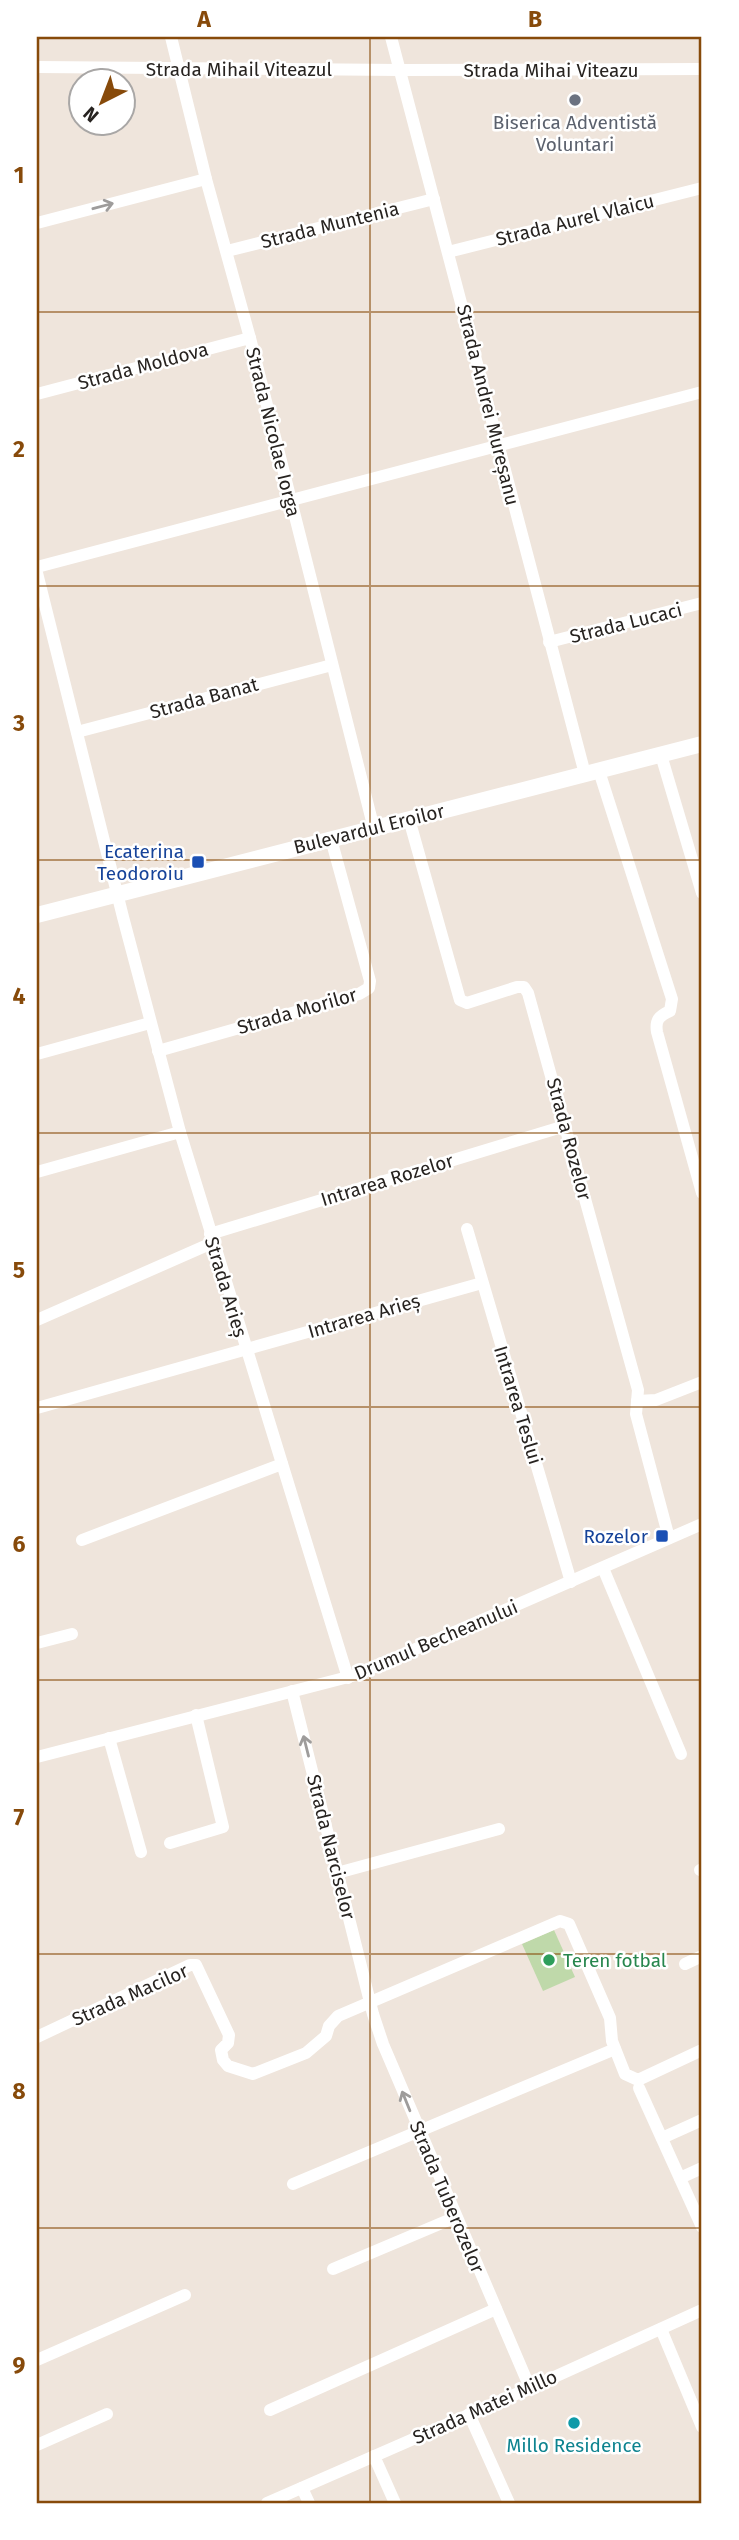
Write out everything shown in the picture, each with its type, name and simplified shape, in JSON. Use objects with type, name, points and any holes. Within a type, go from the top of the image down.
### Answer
[{"type":"main road","name":"Bulevardul Eroilor","points":[[37,915],[702,744]]},
{"type":"street","name":"Strada Nicolae Iorga","points":[[171,37],[374,828]]},
{"type":"street","name":"Strada Andrei Mureșanu","points":[[391,37],[549,642],[673,999],[670,1011],[661,1016],[656,1025],[702,1193]]},
{"type":"street","name":"Strada Mihail Viteazul","points":[[37,67],[400,70]]},
{"type":"street","name":"Strada Mihai Viteazu","points":[[400,70],[702,69]]},
{"type":"street","points":[[37,223],[206,179]]},
{"type":"street","name":"Strada Aurel Vlaicu","points":[[448,252],[702,188]]},
{"type":"street","name":"Strada Muntenia","points":[[227,251],[434,199]]},
{"type":"street","name":"Strada Moldova","points":[[37,394],[250,338]]},
{"type":"street","points":[[37,567],[702,392]]},
{"type":"street","name":"Strada Arieș","points":[[37,573],[180,1132],[348,1678]]},
{"type":"street","name":"Strada Lucaci","points":[[549,642],[702,603]]},
{"type":"street","name":"Strada Banat","points":[[77,732],[332,665]]},
{"type":"street","points":[[661,755],[702,893]]},
{"type":"street","name":"Strada Rozelor","points":[[409,819],[460,1000],[467,1003],[517,987],[524,987],[528,993],[638,1391],[636,1414],[669,1538]]},
{"type":"street","name":"Strada Morilor","points":[[158,1051],[359,994],[369,988],[370,981],[331,839]]},
{"type":"street","points":[[37,1054],[150,1023]]},
{"type":"street","name":"Intrarea Rozelor","points":[[37,1320],[211,1238],[565,1126]]},
{"type":"street","points":[[37,1172],[180,1132]]},
{"type":"street","name":"Intrarea Teslui","points":[[467,1228],[571,1582]]},
{"type":"street","name":"Intrarea Arieș","points":[[37,1408],[482,1283]]},
{"type":"street","points":[[637,1401],[656,1400],[702,1382]]},
{"type":"street","points":[[82,1540],[282,1464]]},
{"type":"street","name":"Drumul Becheanului","points":[[37,1757],[348,1678],[702,1524]]},
{"type":"street","points":[[603,1568],[681,1754]]},
{"type":"street","points":[[37,1643],[72,1634]]},
{"type":"street","name":"Strada Narciselor","points":[[292,1691],[371,2002]]},
{"type":"street","points":[[170,1843],[223,1827],[196,1715]]},
{"type":"street","points":[[109,1738],[141,1852]]},
{"type":"street","points":[[337,1873],[499,1829]]},
{"type":"street","points":[[371,2002],[554,1922],[564,1921],[569,1924],[610,2018],[610,2032],[625,2074],[638,2084],[702,2227]]},
{"type":"street","points":[[685,1964],[702,1956]]},
{"type":"street","name":"Strada Macilor","points":[[37,2037],[190,1965],[196,1965],[229,2035],[228,2043],[221,2050],[223,2060],[228,2066],[253,2074],[306,2053],[326,2036],[329,2026],[338,2016],[371,2002]]},
{"type":"street","name":"Strada Tuberozelor","points":[[371,2002],[383,2044],[419,2132],[530,2388]]},
{"type":"street","points":[[293,2184],[615,2049]]},
{"type":"street","points":[[638,2084],[702,2050]]},
{"type":"street","points":[[662,2138],[702,2120]]},
{"type":"street","points":[[680,2178],[702,2168]]},
{"type":"street","points":[[333,2269],[456,2217]]},
{"type":"street","points":[[37,2360],[185,2295]]},
{"type":"street","points":[[270,2410],[496,2309]]},
{"type":"street","name":"Strada Matei Millo","points":[[267,2503],[702,2310]]},
{"type":"street","points":[[661,2329],[702,2427]]},
{"type":"street","points":[[37,2445],[107,2414]]},
{"type":"street","points":[[470,2414],[509,2503]]},
{"type":"street","points":[[374,2456],[396,2503]]},
{"type":"street","points":[[302,2488],[309,2503]]},
{"type":"green space","name":"Teren fotbal","points":[[554,1930],[575,1977],[543,1991],[522,1944]]},
{"type":"place","name":"Biserica Adventistă Voluntari","points":[[575,100]]},
{"type":"place","name":"Ecaterina Teodoroiu","points":[[198,862]]},
{"type":"place","name":"Rozelor","points":[[662,1536]]},
{"type":"place","name":"Teren fotbal","points":[[549,1960]]},
{"type":"place","name":"Millo Residence","points":[[574,2423]]}]
